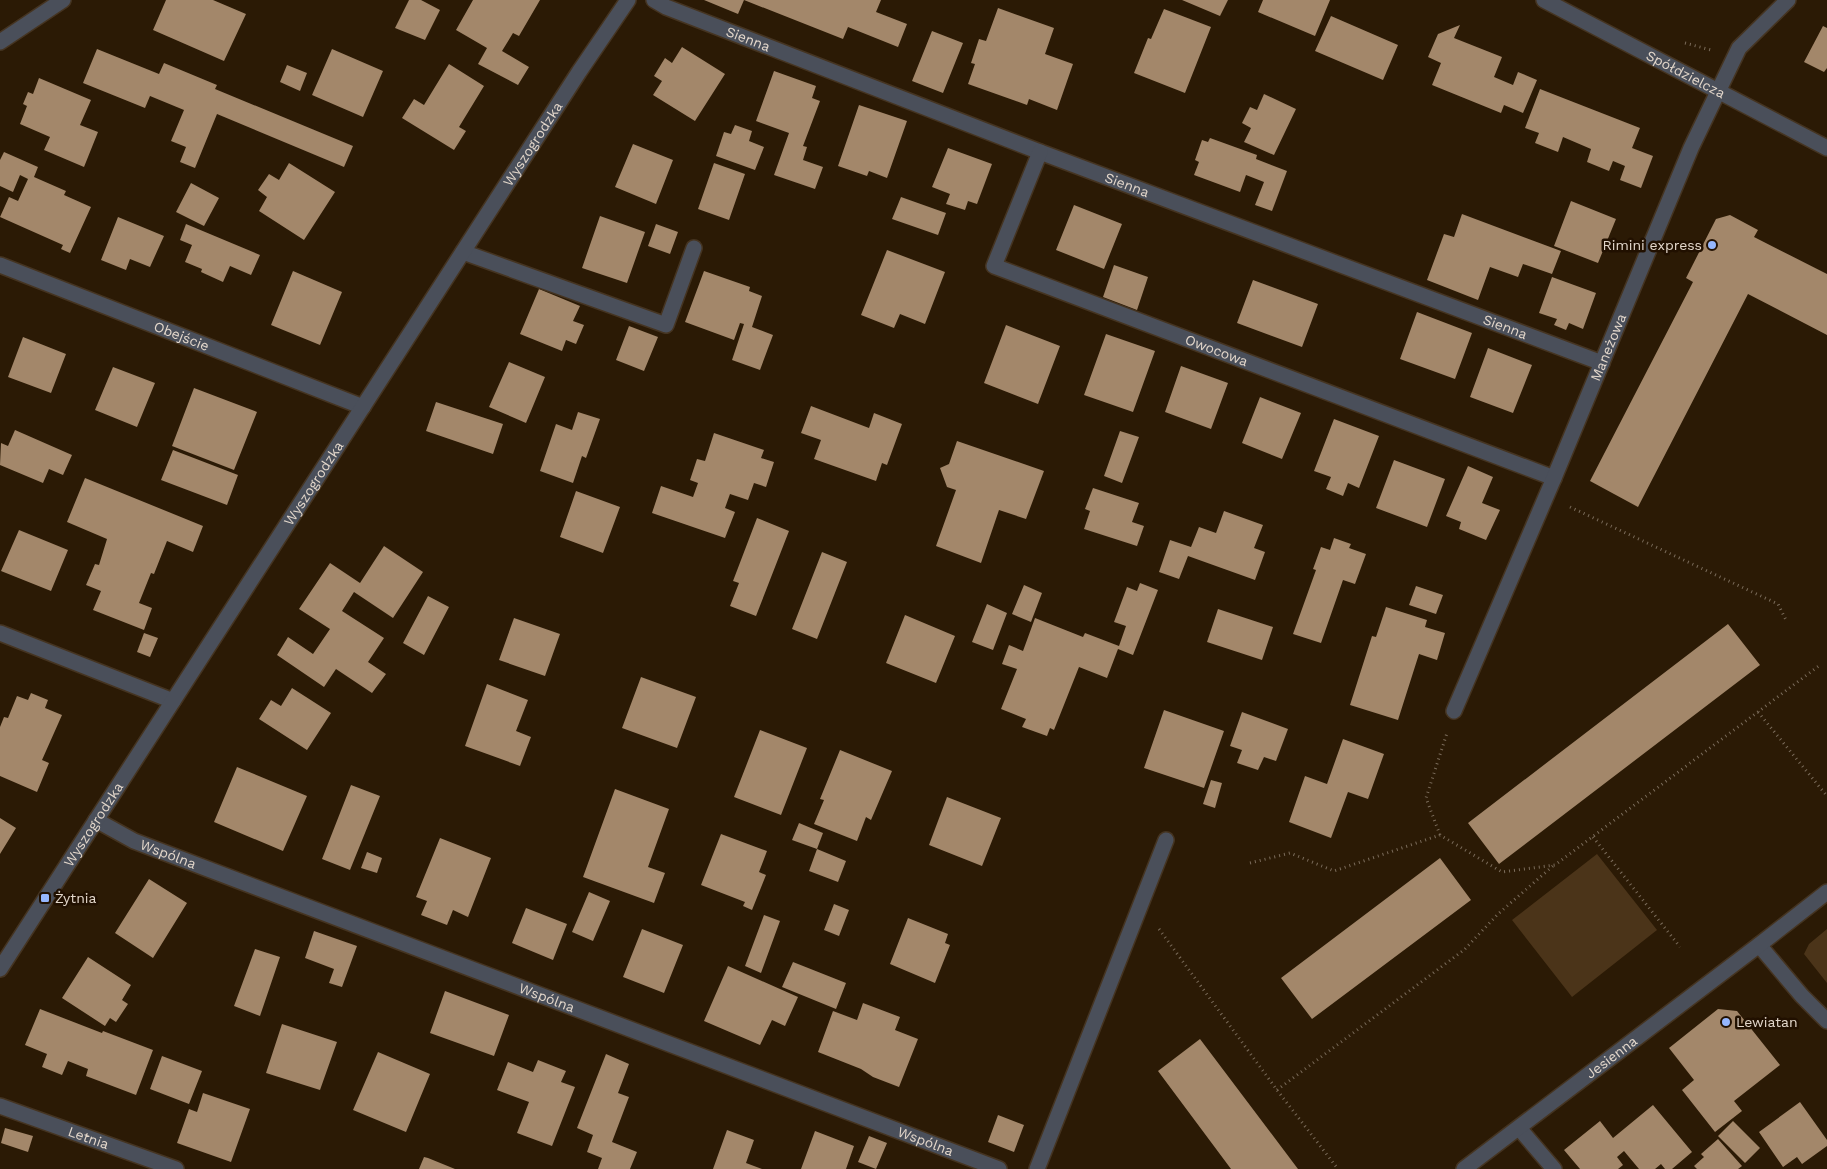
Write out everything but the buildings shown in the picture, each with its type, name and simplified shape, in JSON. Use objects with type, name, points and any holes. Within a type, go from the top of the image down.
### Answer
[{"type":"street","points":[[0,42],[64,0]]},
{"type":"street","name":"Wyszogrodzka","points":[[0,969],[362,407],[628,0]]},
{"type":"street","name":"Sienna","points":[[654,0],[675,11],[1040,152],[1602,363]]},
{"type":"street","name":"Spółdzielcza","points":[[1544,0],[1827,148]]},
{"type":"street","name":"Maneżowa","points":[[1454,710],[1554,478],[1691,148],[1739,48],[1788,0]]},
{"type":"street","name":"Owocowa","points":[[1040,152],[994,266],[1554,478]]},
{"type":"street","points":[[464,252],[666,325],[694,248]]},
{"type":"street","name":"Obejście","points":[[0,265],[362,407]]},
{"type":"street","points":[[0,632],[173,701]]},
{"type":"street","name":"Wspólna","points":[[96,820],[144,845],[999,1169]]},
{"type":"street","points":[[1037,1169],[1166,840]]},
{"type":"street","name":"Jesienna","points":[[1464,1169],[1759,946],[1827,892]]},
{"type":"street","points":[[1759,946],[1802,996],[1827,1021]]},
{"type":"street","name":"Letnia","points":[[0,1106],[176,1169]]},
{"type":"street","points":[[1519,1128],[1554,1169]]},
{"type":"path","points":[[1561,503],[1778,604],[1786,620]]},
{"type":"path","points":[[1277,1090],[1464,950],[1498,914],[1555,865],[1820,665]]},
{"type":"path","points":[[1454,710],[1426,798],[1440,834],[1502,872],[1555,865]]},
{"type":"path","points":[[1758,712],[1827,796]]},
{"type":"path","points":[[1250,863],[1290,853],[1334,871],[1440,834]]},
{"type":"path","points":[[1593,836],[1680,947]]},
{"type":"path","points":[[1142,904],[1277,1090],[1338,1169]]},
{"type":"shaded area","points":[[1597,854],[1657,930],[1572,997],[1512,920]]},
{"type":"shaded area","points":[[1827,929],[1827,983],[1804,954],[1809,944]]},
{"type":"place","name":"Rimini express","points":[[1712,245]]},
{"type":"place","name":"Żytnia","points":[[45,898]]},
{"type":"place","name":"Lewiatan","points":[[1726,1022]]}]
